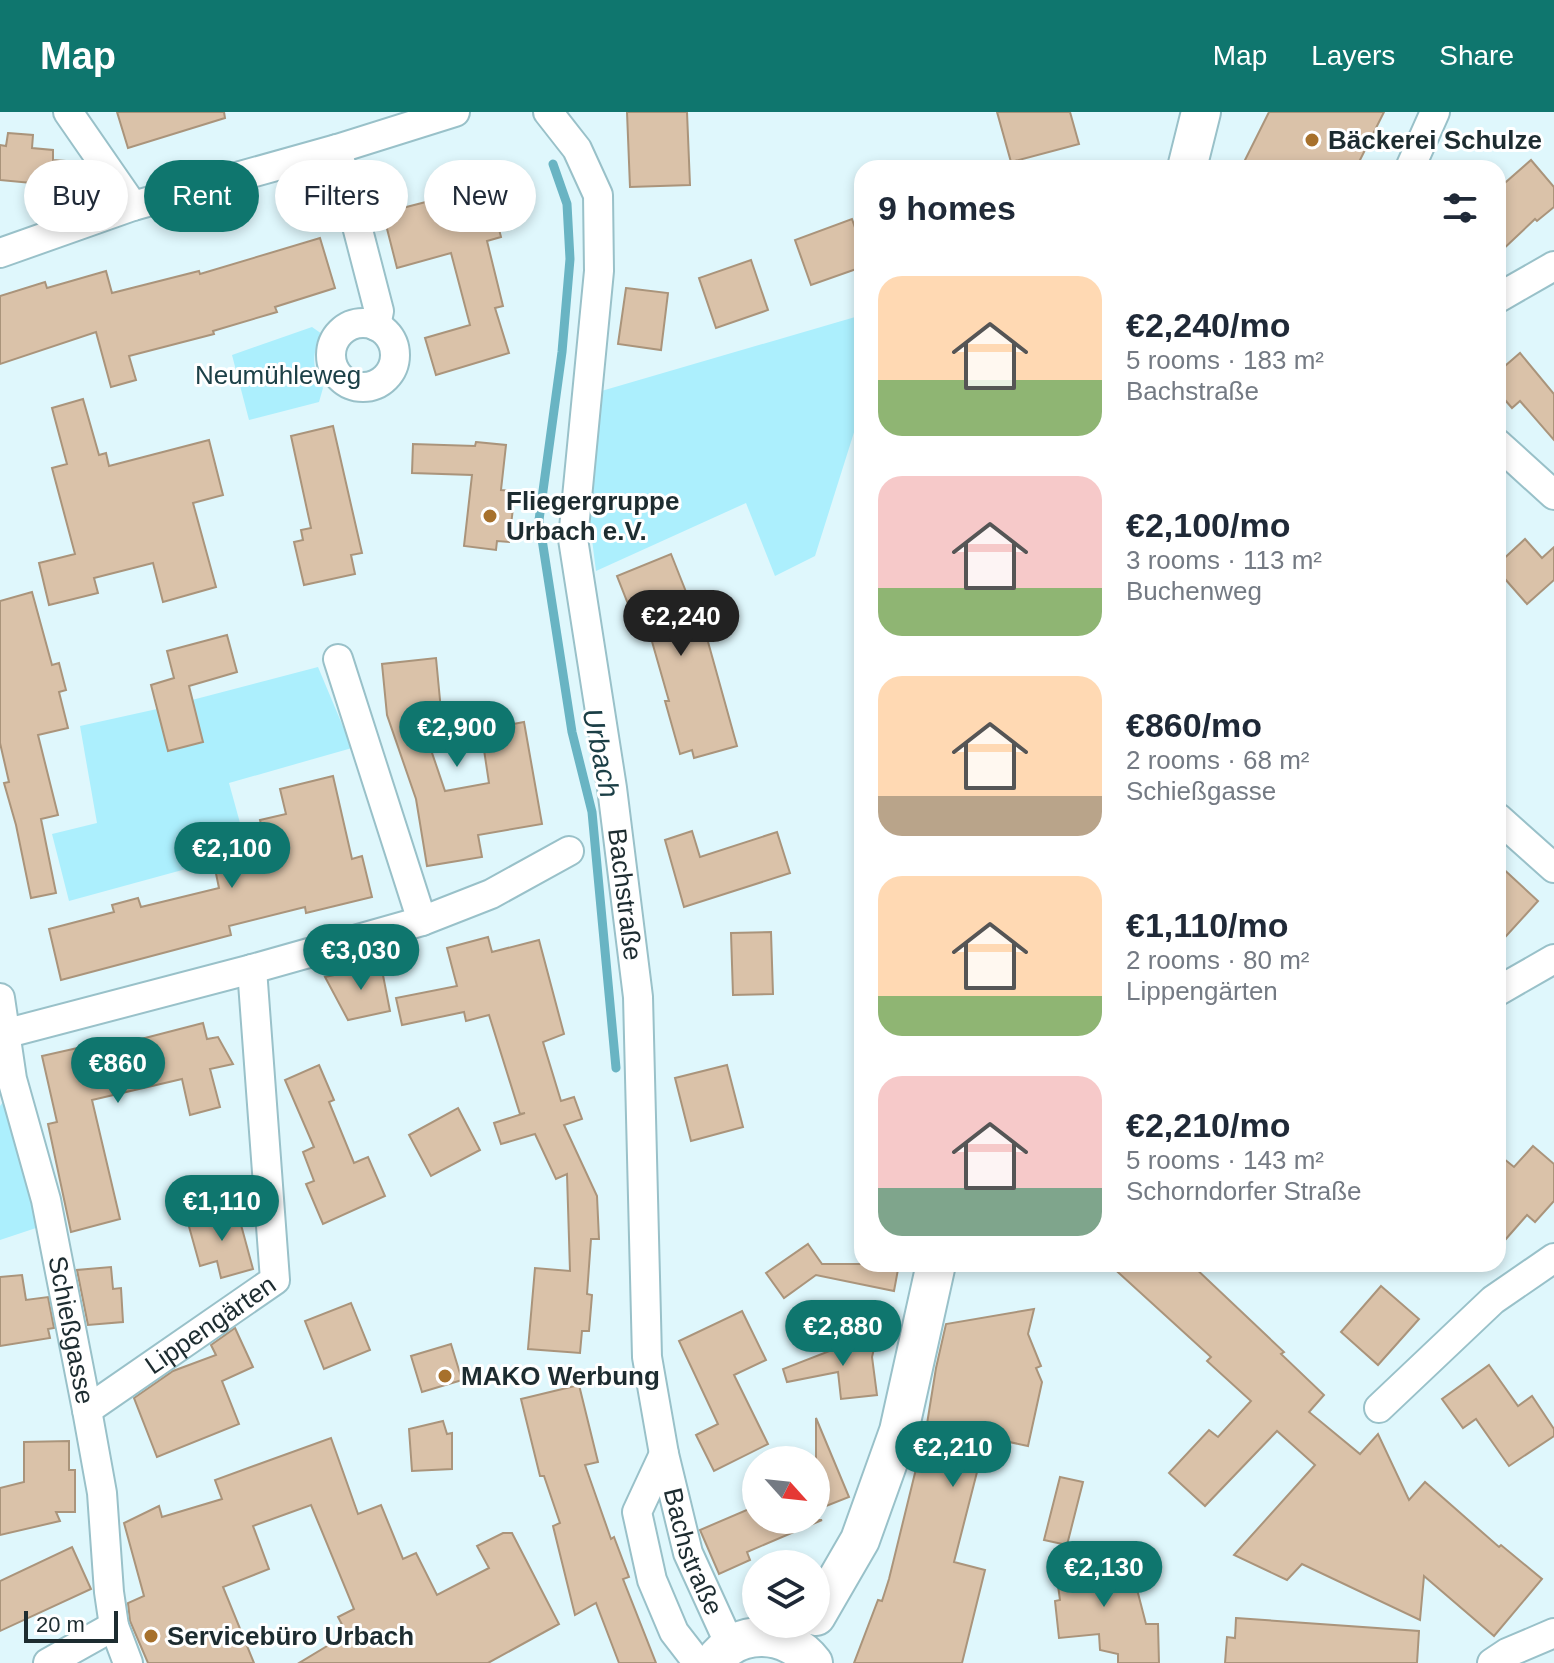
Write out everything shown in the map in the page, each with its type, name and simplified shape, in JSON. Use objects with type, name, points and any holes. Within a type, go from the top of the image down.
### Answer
[{"type":"street","points":[[68,112],[133,206]]},
{"type":"street","points":[[0,253],[133,206],[337,149],[455,112]]},
{"type":"street","name":"Bachstraße","points":[[548,112],[577,149],[598,195],[599,271],[573,539],[612,788],[638,997],[647,1357],[664,1454],[714,1657]]},
{"type":"street","points":[[1189,160],[1201,112]]},
{"type":"street","points":[[1414,160],[1435,112]]},
{"type":"street","points":[[337,149],[379,311],[376,326]]},
{"type":"street","points":[[1506,293],[1554,266]]},
{"type":"street","points":[[1506,451],[1554,495]]},
{"type":"street","points":[[338,659],[422,921]]},
{"type":"street","points":[[1506,825],[1554,868]]},
{"type":"street","points":[[4,1034],[422,921],[491,894],[569,851]]},
{"type":"street","points":[[1506,986],[1554,959]]},
{"type":"street","name":"Lippengärten","points":[[87,1410],[275,1280],[252,969]]},
{"type":"street","name":"Schießgasse","points":[[0,998],[12,1079],[46,1200],[87,1410],[102,1493],[114,1626],[128,1663]]},
{"type":"street","points":[[1379,1408],[1493,1300],[1554,1258]]},
{"type":"street","points":[[830,1598],[860,1540],[899,1431],[934,1272]]},
{"type":"street","name":"Bachstraße","points":[[664,1454],[637,1512],[652,1580],[674,1632],[714,1657]]},
{"type":"street","points":[[48,1663],[114,1626]]},
{"type":"street","points":[[1492,1663],[1507,1653],[1554,1633]]},
{"type":"street","points":[[714,1657],[747,1638]]},
{"type":"street","points":[[775,1638],[809,1638]]},
{"type":"green space","points":[[854,317],[854,432],[815,556],[775,576],[746,503],[596,571],[587,500],[598,392]]},
{"type":"green space","name":"Neumühleweg","points":[[312,327],[322,334],[314,361],[323,388],[319,402],[249,420],[232,355]]},
{"type":"green space","points":[[318,667],[352,748],[229,783],[248,852],[69,901],[52,834],[97,823],[80,726],[157,709],[169,751],[203,742],[192,700]]},
{"type":"green space","points":[[3,1102],[15,1120],[42,1226],[0,1240],[0,1106]]},
{"type":"building","points":[[117,112],[224,112],[225,118],[128,148]]},
{"type":"building","points":[[627,112],[687,112],[690,185],[630,187]]},
{"type":"building","points":[[997,112],[1070,112],[1079,144],[1010,160]]},
{"type":"building","name":"Bäckerei Schulze","points":[[1269,112],[1384,112],[1360,160],[1245,160]]},
{"type":"building","points":[[8,133],[33,135],[32,148],[53,150],[53,160],[24,160],[24,182],[0,180],[0,145],[6,146]]},
{"type":"building","points":[[1531,160],[1554,187],[1554,207],[1537,221],[1535,219],[1506,246],[1506,182]]},
{"type":"building","points":[[424,202],[424,232],[500,232],[501,237],[487,241],[503,306],[495,308],[509,353],[436,375],[425,338],[470,325],[451,253],[397,268],[388,232],[408,232],[408,207]]},
{"type":"building","points":[[852,219],[854,270],[811,285],[795,240]]},
{"type":"building","points":[[320,238],[335,288],[275,307],[277,312],[213,331],[214,334],[129,356],[136,380],[111,387],[96,332],[0,364],[0,296],[45,282],[47,288],[106,271],[112,293],[199,271],[200,274]]},
{"type":"building","points":[[751,260],[768,310],[716,328],[699,278]]},
{"type":"building","points":[[626,288],[668,293],[661,350],[618,344]]},
{"type":"building","points":[[1520,353],[1554,394],[1554,440],[1520,401],[1512,408],[1506,401],[1506,365]]},
{"type":"building","points":[[83,399],[99,455],[106,453],[109,466],[209,440],[223,495],[193,503],[216,587],[163,602],[153,563],[94,578],[98,593],[49,605],[39,563],[75,554],[52,468],[67,464],[52,408]]},
{"type":"building","points":[[333,426],[362,553],[351,555],[355,574],[304,585],[294,542],[303,540],[301,530],[311,528],[291,436]]},
{"type":"building","name":"Fliegergruppe Urbach e.V.","points":[[476,442],[506,445],[501,490],[515,491],[509,542],[497,541],[496,550],[464,546],[472,475],[412,473],[413,444],[475,446]]},
{"type":"building","points":[[1525,539],[1542,558],[1554,547],[1554,580],[1527,604],[1506,580],[1506,557]]},
{"type":"building","points":[[671,554],[702,632],[705,631],[737,746],[694,758],[692,750],[680,754],[665,701],[669,701],[643,610],[632,614],[617,576]]},
{"type":"building","points":[[32,592],[52,665],[59,663],[66,690],[59,692],[68,728],[38,735],[58,815],[41,819],[56,893],[31,898],[4,783],[9,782],[0,743],[0,601]]},
{"type":"building","points":[[227,635],[237,672],[189,686],[203,742],[168,751],[151,685],[174,678],[167,651]]},
{"type":"building","points":[[436,658],[444,742],[430,747],[445,791],[489,783],[481,730],[524,722],[542,824],[478,835],[482,857],[427,866],[416,799],[387,715],[382,664]]},
{"type":"building","points":[[333,776],[352,859],[362,856],[372,897],[306,913],[305,907],[229,926],[231,935],[61,980],[49,929],[114,912],[112,905],[138,898],[141,907],[219,888],[214,864],[267,850],[260,820],[286,814],[280,789]]},
{"type":"building","points":[[692,831],[700,857],[777,832],[790,873],[684,907],[665,840]]},
{"type":"building","points":[[1506,871],[1538,901],[1506,936]]},
{"type":"building","points":[[771,932],[773,994],[733,995],[731,933]]},
{"type":"building","points":[[488,937],[492,952],[539,940],[564,1034],[543,1042],[561,1101],[574,1097],[582,1119],[564,1125],[597,1196],[599,1239],[591,1239],[587,1294],[592,1295],[589,1331],[582,1331],[580,1353],[528,1349],[535,1268],[570,1271],[567,1174],[556,1179],[535,1134],[501,1144],[494,1123],[525,1113],[520,1114],[489,1015],[466,1021],[464,1012],[402,1025],[396,998],[457,986],[447,948]]},
{"type":"building","points":[[381,965],[390,1011],[348,1020],[325,977]]},
{"type":"building","points":[[203,1023],[207,1039],[218,1037],[233,1064],[210,1069],[220,1107],[190,1115],[182,1079],[92,1100],[120,1219],[71,1232],[48,1124],[57,1122],[42,1056],[113,1040],[114,1046]]},
{"type":"building","points":[[319,1065],[334,1100],[329,1102],[354,1163],[368,1157],[385,1196],[323,1224],[306,1184],[314,1181],[303,1152],[314,1147],[285,1080]]},
{"type":"building","points":[[727,1065],[743,1127],[691,1141],[675,1078]]},
{"type":"building","points":[[458,1108],[480,1150],[431,1176],[409,1135]]},
{"type":"building","points":[[1533,1146],[1554,1164],[1554,1201],[1535,1222],[1527,1215],[1506,1239],[1506,1160],[1514,1167]]},
{"type":"building","points":[[237,1210],[253,1269],[221,1278],[217,1261],[200,1266],[188,1223]]},
{"type":"building","points":[[808,1244],[822,1264],[854,1264],[854,1272],[898,1272],[894,1291],[816,1275],[784,1298],[766,1273]]},
{"type":"building","points":[[111,1267],[113,1289],[121,1288],[123,1322],[88,1325],[77,1270]]},
{"type":"building","points":[[1118,1272],[1199,1272],[1284,1352],[1281,1354],[1324,1395],[1309,1412],[1360,1454],[1378,1434],[1409,1500],[1425,1482],[1499,1547],[1501,1545],[1542,1579],[1494,1636],[1424,1576],[1420,1620],[1302,1564],[1287,1580],[1234,1555],[1315,1465],[1277,1431],[1205,1506],[1169,1473],[1209,1430],[1218,1437],[1251,1401],[1207,1361],[1211,1357]]},
{"type":"building","points":[[22,1275],[26,1300],[48,1297],[54,1328],[48,1329],[50,1338],[0,1346],[0,1277]]},
{"type":"building","points":[[1381,1286],[1419,1319],[1378,1365],[1341,1332]]},
{"type":"building","points":[[351,1303],[370,1350],[324,1369],[305,1321]]},
{"type":"building","points":[[1034,1309],[1028,1334],[1041,1366],[1036,1368],[1042,1382],[1028,1446],[986,1437],[954,1562],[985,1570],[962,1663],[854,1663],[889,1579],[927,1424],[946,1324]]},
{"type":"building","points":[[742,1311],[766,1360],[734,1375],[768,1444],[742,1446],[742,1457],[714,1471],[696,1435],[718,1424],[679,1341]]},
{"type":"building","points":[[235,1328],[253,1367],[222,1381],[239,1424],[157,1457],[134,1398],[173,1371],[216,1355],[211,1345]]},
{"type":"building","points":[[877,1336],[872,1357],[877,1395],[841,1399],[838,1372],[787,1382],[783,1369],[845,1345],[846,1341]]},
{"type":"building","points":[[451,1344],[462,1380],[422,1392],[411,1356]]},
{"type":"building","points":[[1489,1365],[1518,1406],[1532,1396],[1554,1429],[1554,1436],[1509,1466],[1476,1419],[1463,1428],[1442,1399]]},
{"type":"building","points":[[579,1385],[598,1462],[585,1465],[611,1539],[614,1537],[629,1577],[623,1579],[656,1663],[619,1663],[596,1603],[575,1615],[553,1526],[560,1523],[544,1476],[540,1476],[521,1399]]},
{"type":"building","points":[[816,1418],[828,1446],[816,1446]]},
{"type":"building","points":[[443,1421],[447,1434],[452,1433],[452,1469],[412,1471],[409,1429]]},
{"type":"building","points":[[331,1438],[358,1514],[381,1505],[403,1559],[416,1553],[437,1595],[489,1568],[477,1546],[503,1533],[512,1533],[559,1624],[488,1663],[299,1663],[347,1634],[338,1617],[354,1609],[311,1505],[253,1526],[269,1569],[223,1587],[254,1663],[148,1663],[130,1621],[128,1603],[144,1596],[124,1523],[159,1506],[162,1517],[222,1499],[215,1480]]},
{"type":"building","points":[[69,1441],[69,1470],[75,1470],[75,1512],[56,1512],[60,1521],[0,1535],[0,1488],[24,1482],[24,1442]]},
{"type":"building","points":[[830,1452],[849,1497],[830,1504]]},
{"type":"building","points":[[1060,1477],[1083,1482],[1067,1545],[1044,1540]]},
{"type":"building","points":[[742,1512],[742,1534],[789,1534],[752,1550],[742,1550],[742,1564],[719,1574],[700,1530]]},
{"type":"building","points":[[72,1547],[91,1589],[0,1631],[0,1581]]},
{"type":"building","points":[[1078,1553],[1079,1561],[1109,1561],[1111,1570],[1132,1570],[1146,1624],[1158,1624],[1159,1663],[1118,1663],[1118,1654],[1100,1650],[1099,1634],[1059,1638],[1055,1601],[1060,1600],[1054,1557]]},
{"type":"building","points":[[1236,1618],[1419,1631],[1417,1663],[1225,1663],[1227,1637],[1235,1638]]},
{"type":"waterway","name":"Urbach","points":[[553,164],[567,204],[570,259],[562,352],[539,520],[572,732],[592,812],[616,1068]]},
{"type":"place","name":"Bäckerei Schulze","points":[[1312,140]]},
{"type":"place","name":"Fliegergruppe Urbach e.V.","points":[[490,516]]},
{"type":"place","name":"MAKO Werbung","points":[[445,1376]]},
{"type":"place","name":"Servicebüro Urbach","points":[[151,1636]]}]
